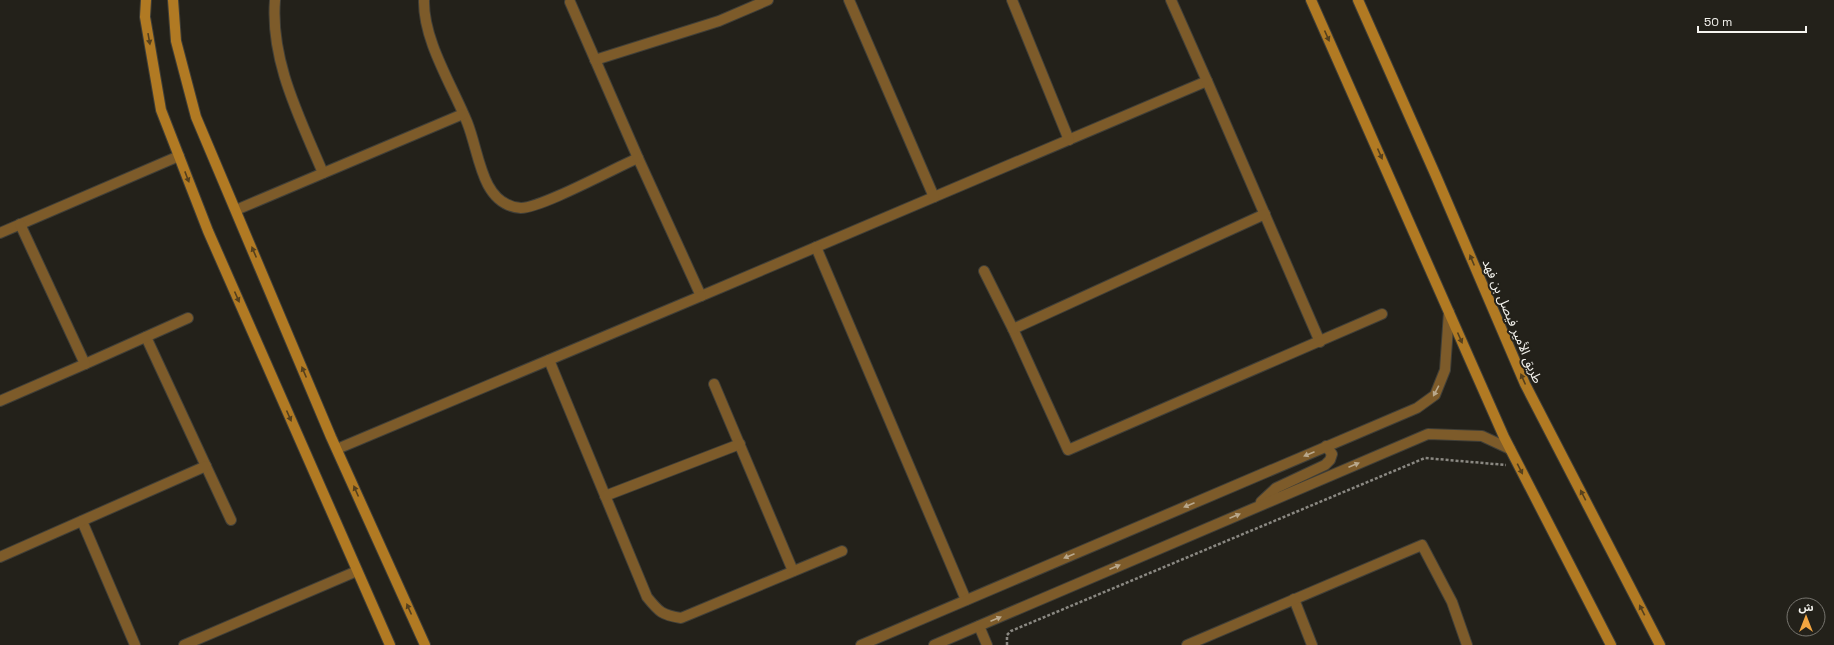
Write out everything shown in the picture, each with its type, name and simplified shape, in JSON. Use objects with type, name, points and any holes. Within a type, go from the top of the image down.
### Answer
[{"type":"main road","points":[[146,0],[145,17],[161,110],[208,231],[390,645]]},
{"type":"main road","points":[[173,0],[176,41],[196,116],[337,449],[425,645]]},
{"type":"main road","points":[[1311,0],[1510,449],[1611,645]]},
{"type":"main road","name":"طريق الأمير فيصل بن فهد","points":[[1358,0],[1436,176],[1525,384],[1660,645]]},
{"type":"street","points":[[275,0],[278,55],[292,98],[323,174]]},
{"type":"street","points":[[424,0],[424,10],[434,48],[464,114],[488,185],[503,203],[522,208],[542,202],[638,158]]},
{"type":"street","points":[[595,60],[719,22],[768,0]]},
{"type":"street","points":[[849,0],[934,197]]},
{"type":"street","points":[[1012,0],[1069,140]]},
{"type":"street","points":[[1172,0],[1320,342]]},
{"type":"street","points":[[570,2],[638,158],[701,296]]},
{"type":"street","points":[[337,449],[1207,81]]},
{"type":"street","points":[[236,210],[464,114]]},
{"type":"street","points":[[0,233],[179,156]]},
{"type":"street","points":[[1013,329],[1265,214]]},
{"type":"street","points":[[20,224],[84,364]]},
{"type":"street","points":[[816,247],[966,600]]},
{"type":"street","points":[[984,271],[1013,329],[1068,450],[1382,314]]},
{"type":"street","points":[[861,645],[1417,408],[1435,395],[1445,370],[1449,312]]},
{"type":"street","points":[[0,401],[188,318]]},
{"type":"street","points":[[146,337],[231,520]]},
{"type":"street","points":[[549,360],[647,596],[658,611],[668,616],[682,618],[842,551]]},
{"type":"street","points":[[714,384],[793,571]]},
{"type":"street","points":[[934,645],[1428,434],[1482,436],[1510,449]]},
{"type":"street","points":[[605,496],[740,444]]},
{"type":"street","points":[[1255,507],[1276,488],[1325,465],[1330,460],[1332,454],[1326,446]]},
{"type":"street","points":[[0,556],[206,466]]},
{"type":"street","points":[[82,520],[135,645]]},
{"type":"street","points":[[1187,645],[1422,545],[1452,602],[1467,645]]},
{"type":"street","points":[[184,645],[357,571]]},
{"type":"street","points":[[1294,599],[1312,645]]},
{"type":"street","points":[[979,626],[987,645]]},
{"type":"path","points":[[1007,645],[1007,635],[1011,631],[1425,458],[1506,465],[1510,472]]}]
